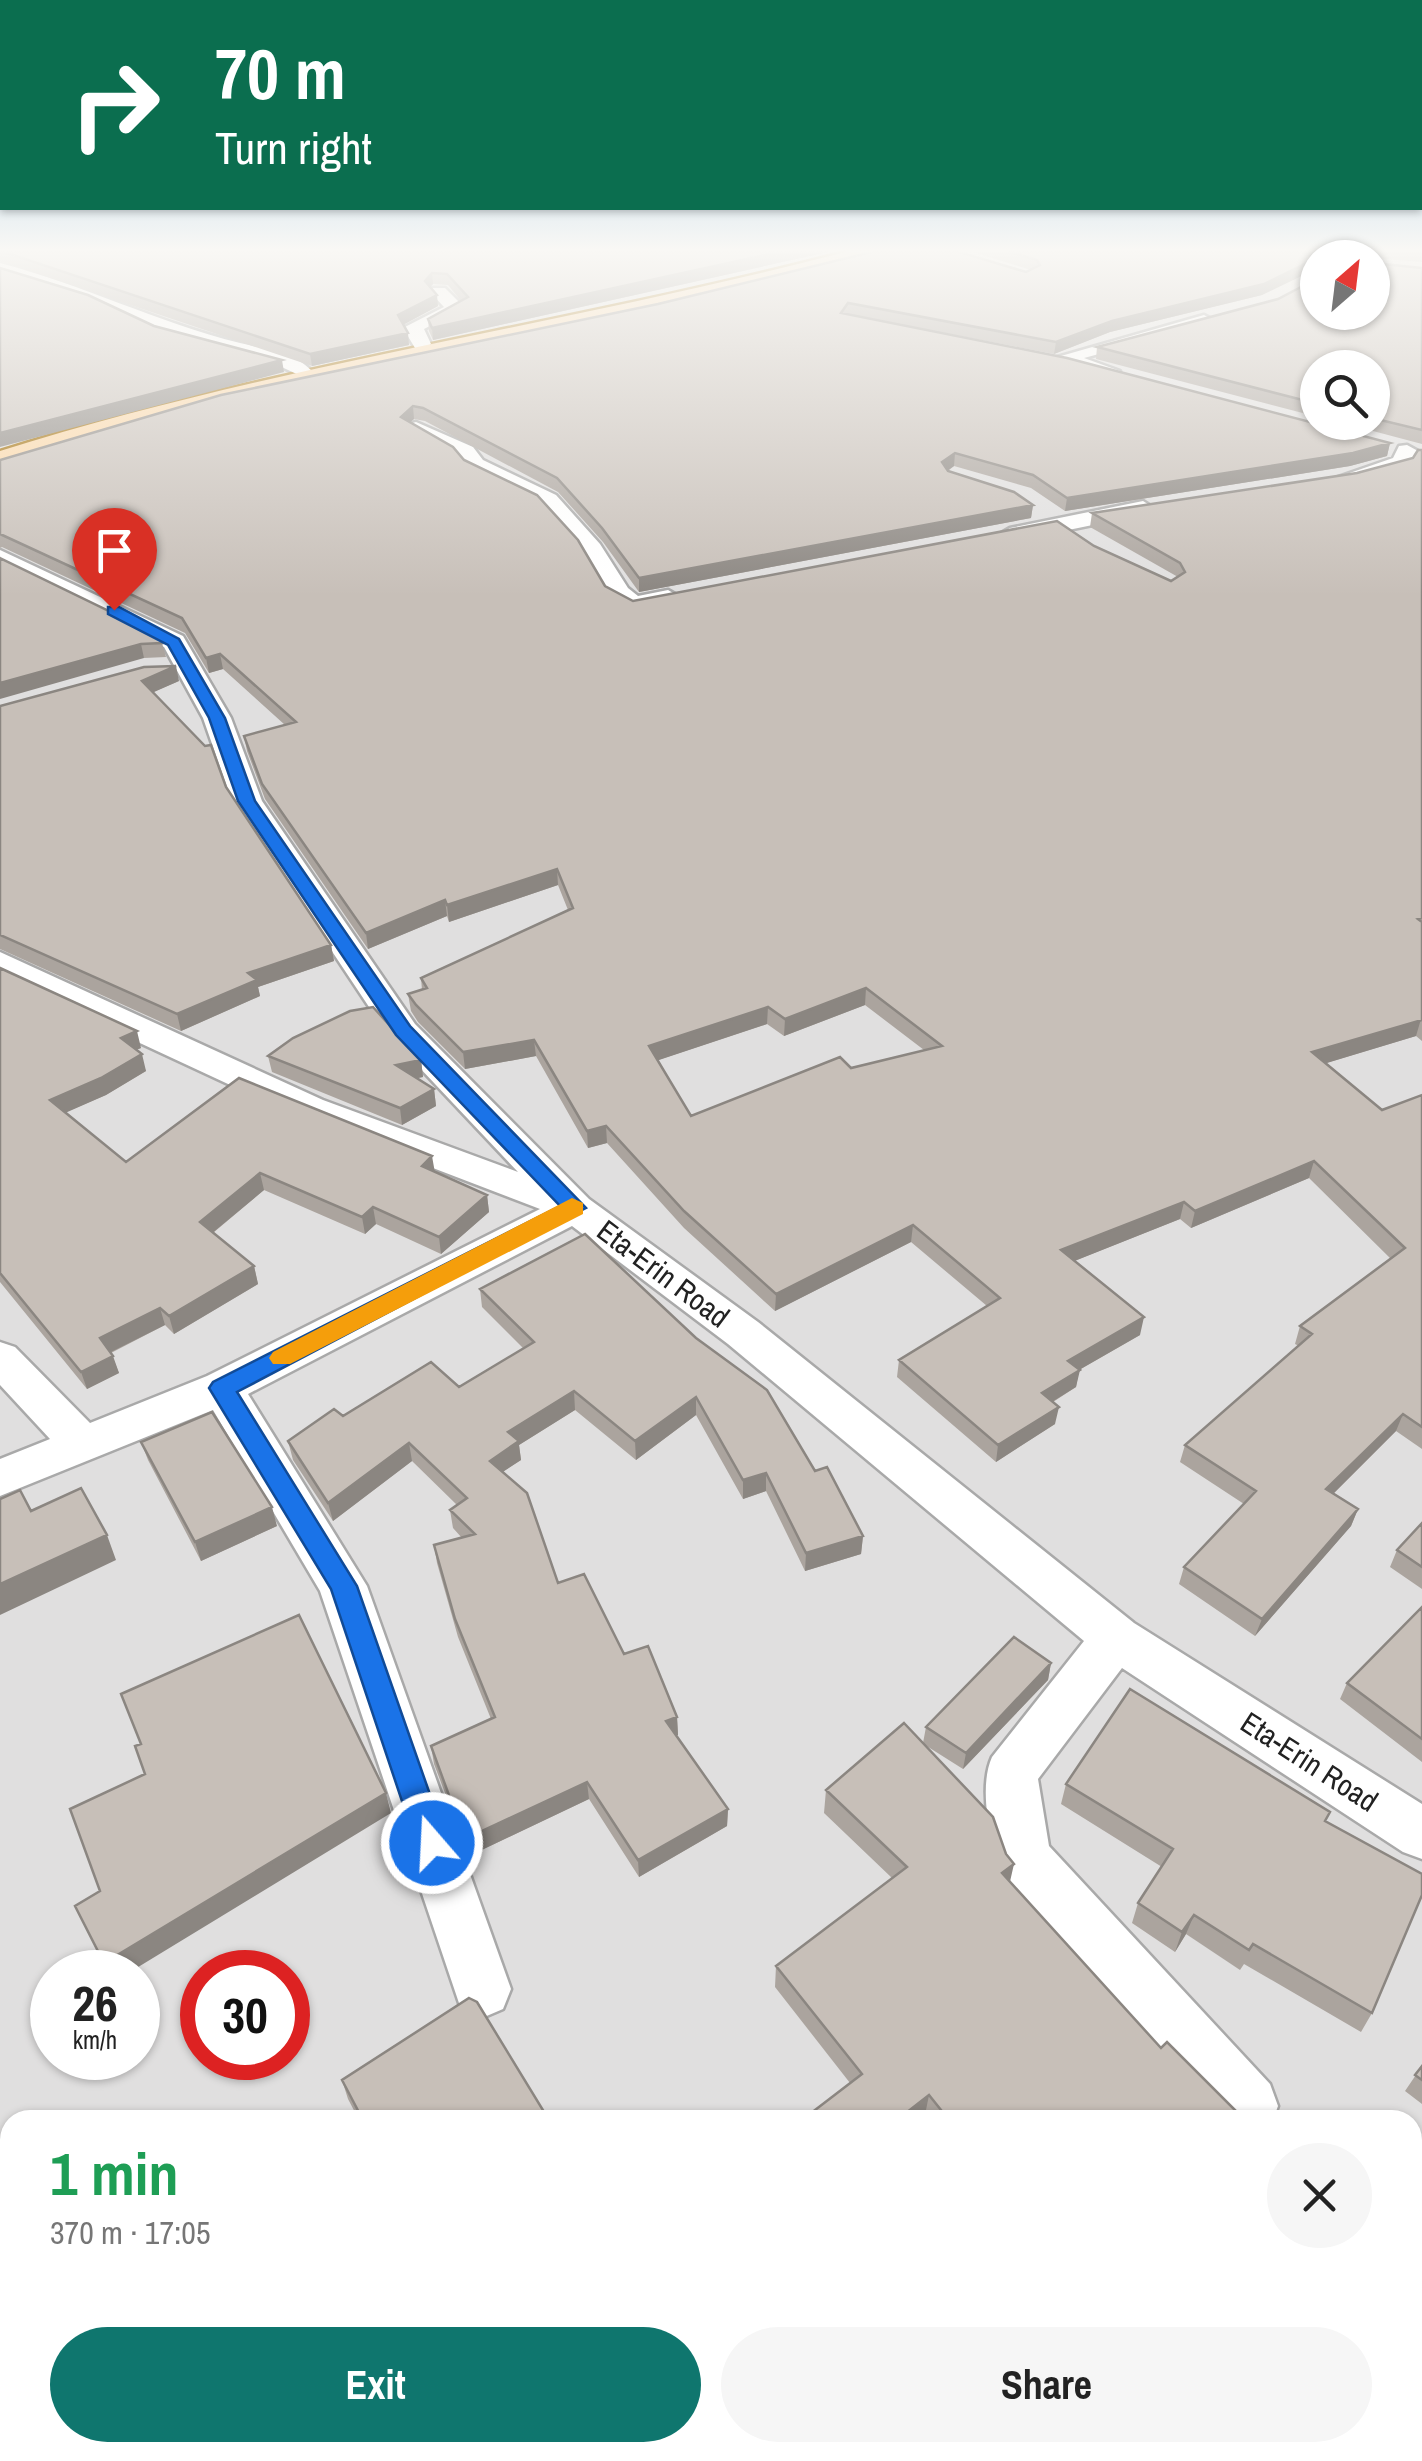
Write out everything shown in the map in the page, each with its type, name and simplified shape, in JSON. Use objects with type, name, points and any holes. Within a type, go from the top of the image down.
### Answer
[{"type":"main road","points":[[0,453],[119,414],[320,366]]},
{"type":"main road","points":[[0,462],[107,425],[229,392],[355,366]]},
{"type":"street","points":[[293,366],[301,370]]},
{"type":"street","points":[[1089,366],[1140,382]]},
{"type":"street","points":[[416,428],[465,452],[475,464],[548,500],[592,549],[618,593],[634,604],[698,591]]},
{"type":"street","points":[[1317,482],[1401,462],[1406,451]]},
{"type":"street","points":[[1033,506],[1090,542]]},
{"type":"street","points":[[993,539],[1112,511],[1170,506]]},
{"type":"street","name":"Eta-Erin Road","points":[[0,557],[174,642],[175,669],[217,718],[246,801],[403,1030],[575,1208],[742,1333],[1116,1638],[1422,1834]]},
{"type":"street","points":[[0,962],[19,976],[310,1108],[575,1208]]},
{"type":"street","points":[[5,1477],[222,1388],[575,1208]]},
{"type":"street","points":[[0,1358],[83,1445]]},
{"type":"street","points":[[222,1388],[343,1586],[482,1989]]},
{"type":"street","points":[[1116,1638],[1012,1774],[1024,1856],[1248,2106]]},
{"type":"shaded area","points":[[0,366],[1300,366],[1300,440],[1390,440],[1390,366],[1422,366],[1422,2110],[0,2110]]},
{"type":"building","points":[[0,366],[259,366],[0,433]]},
{"type":"building","points":[[361,366],[1097,366],[1300,419],[1300,440],[1390,443],[1353,453],[1067,498],[1033,475],[955,453],[942,462],[948,471],[1014,492],[1033,505],[639,578],[602,528],[557,478],[423,408],[413,406],[401,417],[453,447],[464,460],[537,495],[578,540],[605,586],[633,601],[1057,521],[1094,546],[1171,581],[1185,572],[1180,563],[1092,513],[1357,473],[1413,458],[1422,450],[1422,918],[1418,919],[1422,922],[1422,1020],[1312,1052],[1382,1110],[1422,1095],[1422,1427],[1403,1414],[1326,1489],[1358,1509],[1262,1619],[1184,1567],[1256,1491],[1185,1445],[1312,1334],[1300,1326],[1405,1248],[1314,1161],[1195,1211],[1184,1202],[1061,1250],[1144,1317],[1068,1361],[1080,1370],[1042,1393],[1059,1407],[998,1445],[899,1360],[1000,1298],[913,1225],[776,1294],[684,1211],[606,1126],[587,1131],[534,1040],[463,1052],[408,994],[427,988],[421,978],[573,908],[557,869],[447,905],[445,900],[366,933],[262,784],[244,736],[296,722],[220,654],[206,658],[182,618],[0,534],[0,460],[221,395]],"holes":[[[866,988],[942,1046],[851,1068],[840,1057],[691,1116],[649,1046],[768,1007],[785,1019]]]},
{"type":"building","points":[[1170,366],[1300,366],[1300,399]]},
{"type":"building","points":[[1390,366],[1422,366],[1422,430],[1390,422]]},
{"type":"building","points":[[0,558],[158,635],[162,643],[141,644],[0,683]]},
{"type":"building","points":[[176,666],[142,681],[205,746],[211,745],[226,787],[331,945],[248,973],[257,980],[177,1014],[0,935],[0,706],[144,667]]},
{"type":"building","points":[[0,968],[137,1031],[121,1038],[142,1054],[101,1078],[50,1100],[126,1162],[239,1078],[432,1156],[422,1166],[487,1195],[439,1237],[373,1207],[362,1217],[260,1173],[200,1222],[254,1266],[169,1316],[160,1308],[100,1338],[113,1356],[81,1372],[0,1273]]},
{"type":"building","points":[[373,1007],[421,1060],[396,1065],[434,1089],[400,1108],[268,1056],[293,1038],[350,1011]]},
{"type":"building","points":[[585,1234],[696,1338],[767,1390],[815,1471],[827,1467],[863,1536],[806,1553],[766,1473],[743,1480],[696,1397],[635,1441],[574,1391],[508,1432],[519,1441],[490,1461],[527,1493],[558,1583],[584,1574],[624,1654],[648,1646],[677,1717],[666,1721],[728,1809],[638,1860],[587,1782],[465,1839],[431,1746],[495,1717],[455,1619],[434,1545],[475,1534],[450,1510],[467,1498],[409,1443],[328,1503],[288,1441],[334,1409],[343,1416],[431,1362],[459,1387],[534,1342],[480,1289]]},
{"type":"building","points":[[212,1412],[272,1507],[195,1542],[141,1442]]},
{"type":"building","points":[[81,1488],[107,1535],[0,1584],[0,1499],[20,1490],[31,1511]]},
{"type":"building","points":[[1422,1523],[1422,1567],[1397,1550]]},
{"type":"building","points":[[1422,1607],[1422,1739],[1347,1683]]},
{"type":"building","points":[[299,1615],[386,1793],[126,1950],[97,1950],[75,1906],[100,1891],[70,1809],[145,1774],[135,1746],[141,1744],[121,1694]]},
{"type":"building","points":[[1014,1637],[1051,1663],[966,1753],[926,1727]]},
{"type":"building","points":[[1130,1689],[1330,1812],[1325,1821],[1422,1874],[1422,1895],[1372,2013],[1253,1944],[1249,1950],[1194,1915],[1182,1932],[1138,1903],[1173,1849],[1066,1784]]},
{"type":"building","points":[[904,1723],[993,1817],[1006,1854],[1014,1864],[1002,1873],[1161,2048],[1167,2042],[1235,2110],[941,2110],[929,2095],[910,2110],[815,2110],[862,2074],[776,1966],[907,1867],[826,1790]]},
{"type":"building","points":[[469,1998],[477,2002],[543,2110],[358,2110],[342,2080]]},
{"type":"slow traffic","points":[[281,1358],[575,1208],[572,1205]]},
{"type":"route","points":[[114,610],[174,642],[217,718],[246,801],[403,1030],[575,1208],[222,1388],[343,1586],[432,1843]]}]
